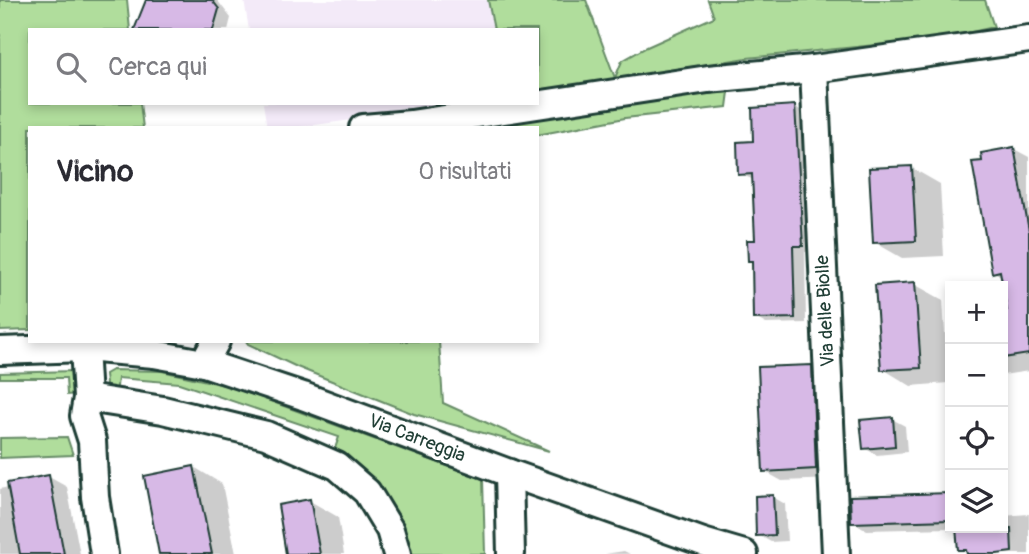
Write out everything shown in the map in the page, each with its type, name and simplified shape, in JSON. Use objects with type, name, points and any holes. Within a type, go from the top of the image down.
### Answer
[{"type":"street","points":[[539,105],[709,79],[814,69],[1029,39]]},
{"type":"street","name":"Via delle Biolle","points":[[814,69],[836,554]]},
{"type":"street","points":[[387,126],[537,105]]},
{"type":"street","points":[[85,348],[88,398],[84,416],[92,441],[95,498],[104,554]]},
{"type":"street","name":"Via Carreggia","points":[[0,351],[85,348],[154,354],[210,352],[303,396],[509,473],[744,554]]},
{"type":"street","points":[[88,398],[163,410],[266,435],[337,466],[368,492],[390,530],[397,554]]},
{"type":"street","points":[[509,473],[511,554]]},
{"type":"shaded area","points":[[244,0],[488,0],[494,28],[249,28]]},
{"type":"shaded area","points":[[263,105],[462,105],[308,126],[267,126]]},
{"type":"green space","points":[[0,0],[127,0],[130,28],[28,28],[28,105],[140,105],[143,126],[28,126],[28,330],[0,331]]},
{"type":"green space","points":[[488,0],[586,0],[615,78],[622,61],[714,17],[708,0],[985,0],[994,27],[945,38],[747,58],[539,94],[539,28],[494,28]]},
{"type":"green space","points":[[729,92],[727,107],[625,118],[539,135],[539,126],[479,126],[627,100]]},
{"type":"green space","points":[[439,343],[443,403],[549,451],[414,414],[297,367],[248,344]]},
{"type":"green space","points":[[112,370],[162,371],[229,386],[483,479],[485,554],[411,554],[401,520],[383,491],[333,454],[339,437],[179,383],[118,378],[116,395],[107,394],[105,374]]},
{"type":"green space","points":[[74,371],[76,394],[67,395],[66,378],[0,378],[0,373]]},
{"type":"green space","points":[[67,437],[73,455],[0,458],[0,438]]},
{"type":"building","points":[[146,0],[212,0],[219,9],[214,28],[135,28]]},
{"type":"building","points":[[795,105],[803,246],[793,246],[795,318],[753,319],[752,261],[748,261],[747,240],[755,240],[752,174],[738,175],[737,142],[753,141],[752,108]]},
{"type":"building","points":[[1014,147],[1029,231],[1029,354],[1008,357],[1008,281],[1002,281],[1000,271],[992,273],[972,162],[982,161],[981,153]]},
{"type":"building","points":[[912,166],[916,241],[873,243],[869,168]]},
{"type":"building","points":[[915,282],[921,368],[881,370],[875,285]]},
{"type":"building","points":[[812,365],[816,469],[763,472],[758,367]]},
{"type":"building","points":[[893,417],[895,446],[863,449],[860,420]]},
{"type":"building","points":[[194,466],[212,554],[159,554],[144,476]]},
{"type":"building","points":[[49,475],[64,554],[20,554],[7,483]]},
{"type":"building","points":[[945,493],[945,520],[851,523],[850,496]]},
{"type":"building","points":[[773,495],[775,535],[756,536],[755,496]]},
{"type":"building","points":[[310,499],[320,554],[286,554],[278,505]]},
{"type":"building","points":[[1008,528],[1011,528],[1012,552],[967,554],[966,550],[958,550],[956,533],[1008,533]]}]
